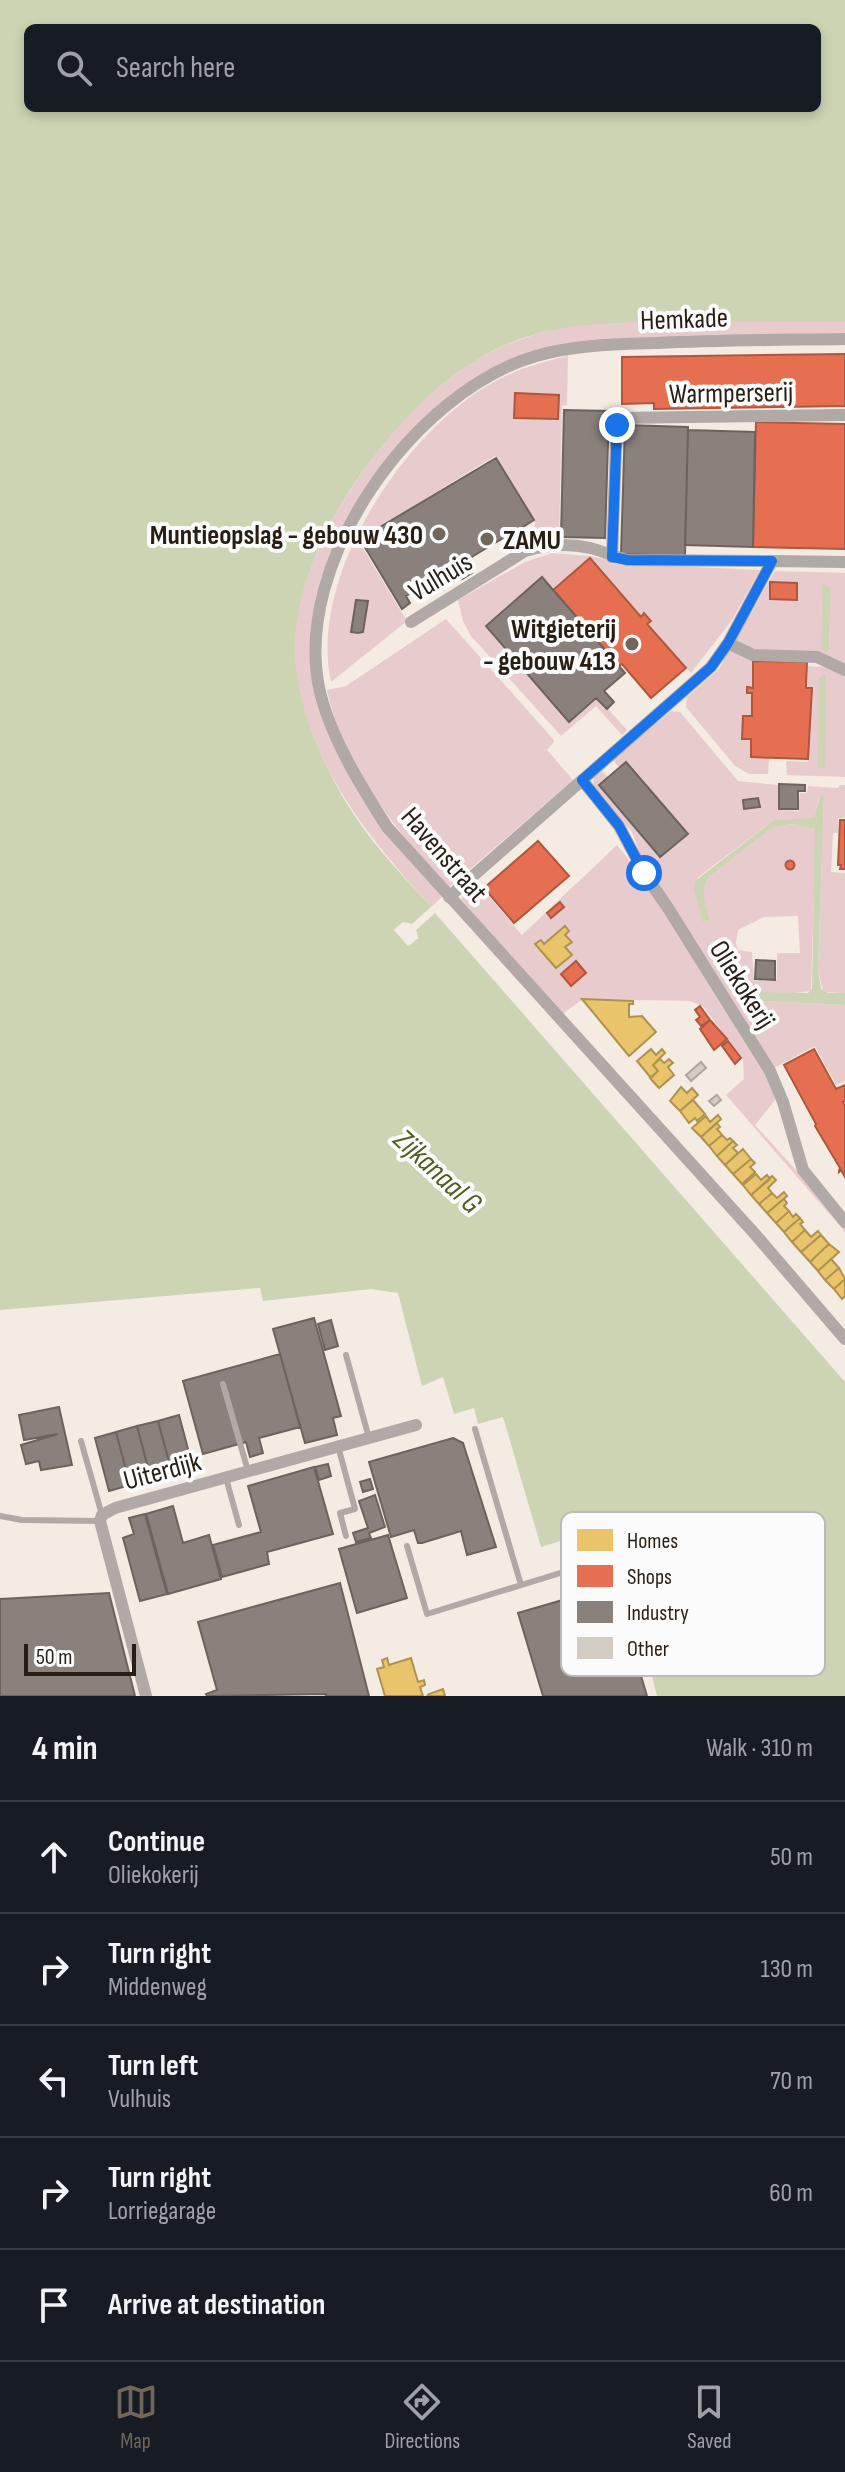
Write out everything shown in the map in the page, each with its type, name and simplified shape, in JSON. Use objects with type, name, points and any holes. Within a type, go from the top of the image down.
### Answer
[{"type":"street","name":"Hemkade","points":[[525,359],[575,349],[627,344],[845,339]]},
{"type":"street","name":"Havenstraat","points":[[525,359],[479,382],[447,404],[419,431],[366,497],[340,547],[320,605],[316,658],[320,692],[331,724],[363,791],[387,827],[754,1233],[845,1339]]},
{"type":"street","name":"Warmperserij","points":[[612,557],[617,418],[845,415]]},
{"type":"street","name":"Vulhuis","points":[[411,622],[525,551],[545,545],[590,548],[628,560],[845,562]]},
{"type":"street","points":[[449,897],[711,667],[728,643],[772,561]]},
{"type":"street","points":[[728,643],[753,655],[817,657],[845,670]]},
{"type":"street","name":"Oliekokerij","points":[[582,780],[619,826],[644,873],[770,1071],[783,1102],[803,1170],[845,1222]]},
{"type":"street","name":"Uiterdijk","points":[[146,1696],[101,1518],[115,1508],[416,1425]]},
{"type":"lane","points":[[346,1355],[369,1438]]},
{"type":"lane","points":[[223,1384],[248,1471]]},
{"type":"lane","points":[[475,1429],[521,1585]]},
{"type":"lane","points":[[0,1516],[22,1520],[101,1518],[81,1441]]},
{"type":"lane","points":[[338,1446],[355,1509],[340,1513],[346,1536]]},
{"type":"lane","points":[[226,1478],[239,1525]]},
{"type":"lane","points":[[407,1546],[427,1614],[561,1573]]},
{"type":"shaded area","points":[[599,322],[845,322],[845,337],[591,344],[485,372],[462,387],[419,426],[336,549],[313,665],[347,764],[442,897],[431,907],[367,830],[332,776],[318,747],[297,681],[295,637],[303,591],[321,543],[346,496],[377,452],[411,413],[447,380],[483,356],[511,343],[554,330]]},
{"type":"shaded area","points":[[568,356],[567,405],[562,406],[559,541],[534,540],[535,520],[495,456],[358,540],[407,621],[331,682],[328,641],[334,598],[349,554],[370,511],[397,471],[427,435],[460,405],[494,382],[530,366]]},
{"type":"shaded area","points":[[552,553],[590,556],[626,564],[760,570],[732,620],[691,673],[648,624],[651,620],[645,613],[641,616],[591,557],[554,588],[542,576],[486,626],[569,722],[597,697],[627,730],[622,735],[596,706],[561,736],[471,636],[463,621],[458,600],[525,562]]},
{"type":"shaded area","points":[[775,571],[845,573],[845,663],[752,651],[735,641]],"holes":[[[822,586],[831,587],[829,649],[821,649]]]},
{"type":"shaded area","points":[[446,619],[553,739],[547,750],[573,780],[448,888],[391,820],[359,772],[335,719],[327,690],[346,686]]},
{"type":"shaded area","points":[[729,650],[753,659],[752,687],[747,688],[747,694],[752,694],[752,716],[742,716],[742,739],[751,740],[751,757],[769,758],[768,774],[749,774],[735,766],[686,707],[687,697],[719,669]]},
{"type":"shaded area","points":[[808,666],[826,667],[845,674],[845,777],[787,775],[786,761],[808,762],[812,687],[808,687]]},
{"type":"shaded area","points":[[671,711],[680,712],[738,781],[778,785],[778,810],[798,811],[800,793],[807,793],[808,786],[838,788],[845,785],[845,818],[838,818],[838,833],[833,833],[831,872],[845,873],[845,993],[823,992],[818,970],[824,798],[819,797],[814,819],[774,820],[697,878],[704,922],[710,920],[704,893],[708,878],[772,828],[792,824],[816,829],[811,991],[787,994],[740,992],[724,967],[719,946],[713,947],[720,973],[739,1000],[845,1005],[845,1081],[836,1085],[815,1046],[774,1068],[646,869],[632,832],[593,788],[594,777],[602,771],[608,777],[599,786],[659,858],[688,835],[626,762],[619,767],[613,760]],"holes":[[[798,916],[800,953],[777,953],[777,980],[754,981],[752,952],[738,950],[738,930],[764,917]]]},
{"type":"shaded area","points":[[617,845],[647,883],[772,1083],[775,1100],[755,1125],[845,1224],[845,1232],[726,1095],[744,1079],[743,1060],[703,1006],[690,1001],[583,999],[561,1015],[461,899],[478,884],[522,935]]},
{"type":"water","name":"Zijkanaal G","points":[[0,0],[845,0],[845,322],[586,325],[526,337],[482,357],[443,384],[408,417],[376,454],[345,498],[308,577],[300,604],[295,658],[297,679],[309,723],[338,788],[369,836],[431,907],[412,924],[403,922],[394,930],[409,946],[418,938],[416,930],[435,913],[845,1382],[845,1696],[657,1696],[652,1676],[825,1676],[825,1512],[561,1512],[561,1541],[541,1547],[503,1417],[478,1424],[474,1408],[454,1414],[443,1377],[422,1386],[398,1293],[371,1289],[263,1301],[260,1288],[0,1310]]},
{"type":"water","points":[[822,585],[831,587],[829,650],[825,652],[821,649]]},
{"type":"water","points":[[824,674],[825,767],[818,769],[819,678]]},
{"type":"water","points":[[820,795],[824,797],[818,970],[821,989],[828,993],[845,993],[845,1005],[739,1000],[720,973],[712,946],[719,946],[724,967],[740,992],[808,993],[812,989],[815,829],[792,824],[772,828],[708,878],[704,893],[710,920],[703,922],[694,889],[695,881],[774,820],[814,818]]},
{"type":"pier","points":[[434,905],[434,909],[438,910],[416,930],[418,938],[408,946],[394,930],[403,922],[412,924]]},
{"type":"building: Homes","points":[[565,926],[569,931],[565,935],[572,942],[565,947],[572,955],[556,968],[535,944],[541,940],[544,944]]},
{"type":"building: Homes","points":[[582,999],[633,1001],[629,1004],[629,1017],[642,1016],[656,1032],[629,1056]]},
{"type":"building: Homes","points":[[651,1049],[656,1055],[662,1049],[665,1053],[653,1065],[658,1071],[651,1078],[637,1061]]},
{"type":"building: Homes","points":[[660,1059],[664,1063],[669,1059],[673,1063],[668,1067],[674,1075],[659,1088],[650,1078],[658,1071],[653,1065]]},
{"type":"building: Homes","points":[[681,1087],[687,1093],[692,1088],[698,1095],[680,1111],[670,1101]]},
{"type":"building: Homes","points":[[693,1100],[705,1114],[689,1123],[680,1111]]},
{"type":"building: Homes","points":[[718,1115],[721,1119],[701,1137],[692,1128],[706,1116],[710,1122]]},
{"type":"building: Homes","points":[[717,1123],[722,1135],[709,1146],[701,1137]]},
{"type":"building: Homes","points":[[722,1135],[733,1141],[717,1156],[709,1146]]},
{"type":"building: Homes","points":[[733,1141],[737,1145],[733,1148],[738,1153],[725,1165],[717,1156]]},
{"type":"building: Homes","points":[[743,1149],[751,1159],[733,1174],[725,1165]]},
{"type":"building: Homes","points":[[751,1159],[755,1163],[750,1167],[755,1172],[742,1184],[733,1174]]},
{"type":"building: Homes","points":[[756,1174],[761,1180],[767,1175],[770,1179],[751,1195],[743,1185]]},
{"type":"building: Homes","points":[[772,1176],[776,1180],[768,1188],[772,1193],[759,1204],[751,1195]]},
{"type":"building: Homes","points":[[784,1192],[787,1196],[767,1213],[759,1204],[772,1193],[777,1198]]},
{"type":"building: Homes","points":[[784,1199],[787,1203],[784,1206],[789,1211],[776,1223],[767,1213]]},
{"type":"building: Homes","points":[[789,1211],[793,1217],[796,1214],[800,1218],[784,1232],[776,1223]]},
{"type":"building: Homes","points":[[800,1218],[805,1230],[792,1242],[784,1232]]},
{"type":"building: Homes","points":[[805,1230],[811,1237],[818,1231],[821,1235],[801,1252],[792,1242]]},
{"type":"building: Homes","points":[[821,1235],[829,1244],[810,1262],[801,1252]]},
{"type":"building: Homes","points":[[829,1244],[839,1252],[818,1271],[810,1262]]},
{"type":"building: Homes","points":[[831,1259],[839,1268],[825,1280],[818,1271]]},
{"type":"building: Homes","points":[[839,1268],[845,1279],[834,1289],[825,1280]]},
{"type":"building: Homes","points":[[845,1279],[845,1296],[842,1299],[834,1289]]},
{"type":"building: Homes","points":[[387,1658],[389,1665],[411,1658],[418,1682],[424,1680],[425,1685],[420,1687],[423,1696],[385,1696],[377,1669],[384,1667],[382,1660]]},
{"type":"building: Homes","points":[[443,1689],[445,1696],[427,1696],[429,1694]]},
{"type":"building: Shops","points":[[845,354],[845,406],[654,409],[654,403],[622,404],[622,357]]},
{"type":"building: Shops","points":[[515,393],[559,395],[558,419],[514,418]]},
{"type":"building: Shops","points":[[756,422],[845,424],[845,549],[753,547]]},
{"type":"building: Shops","name":"Witgieterij - gebouw 413","points":[[590,558],[641,617],[644,613],[651,621],[647,624],[686,668],[651,698],[553,590]]},
{"type":"building: Shops","points":[[770,582],[797,583],[797,600],[770,599]]},
{"type":"building: Shops","points":[[753,661],[807,662],[806,688],[812,688],[808,759],[751,757],[751,739],[742,739],[743,716],[752,716],[752,693],[747,693],[747,687],[753,688]]},
{"type":"building: Shops","points":[[840,820],[845,820],[845,869],[840,869],[841,865],[838,865]]},
{"type":"building: Shops","points":[[538,841],[569,876],[514,923],[484,888]]},
{"type":"building: Shops","points":[[790,860],[795,865],[790,870],[785,865]]},
{"type":"building: Shops","points":[[560,902],[564,907],[551,918],[547,913]]},
{"type":"building: Shops","points":[[576,961],[586,973],[571,986],[561,974]]},
{"type":"building: Shops","points":[[700,1006],[710,1020],[701,1026],[696,1020],[700,1017],[695,1010]]},
{"type":"building: Shops","points":[[710,1020],[727,1039],[714,1050],[700,1029]]},
{"type":"building: Shops","points":[[728,1041],[741,1058],[735,1064],[722,1046]]},
{"type":"building: Shops","points":[[814,1049],[836,1089],[845,1085],[845,1177],[841,1170],[839,1172],[840,1168],[784,1065]]},
{"type":"building: Industry","points":[[564,410],[609,411],[605,538],[561,537]]},
{"type":"building: Industry","points":[[625,425],[688,427],[685,556],[621,554]]},
{"type":"building: Industry","points":[[688,430],[755,432],[753,547],[685,545]]},
{"type":"building: Industry","name":"Muntieopslag - gebouw 430","points":[[496,458],[534,520],[523,527],[528,536],[519,541],[513,532],[465,561],[472,573],[462,579],[455,567],[406,596],[410,603],[402,609],[360,539]]},
{"type":"building: Industry","points":[[542,577],[625,673],[604,691],[614,702],[607,709],[596,698],[569,722],[486,626]]},
{"type":"building: Industry","points":[[356,600],[368,601],[363,632],[358,633],[351,632]]},
{"type":"building: Industry","points":[[626,762],[688,834],[660,857],[599,785]]},
{"type":"building: Industry","points":[[779,784],[805,785],[805,791],[798,791],[798,809],[779,809]]},
{"type":"building: Industry","points":[[758,798],[760,807],[744,809],[743,800]]},
{"type":"building: Industry","points":[[756,960],[775,961],[775,980],[755,979]]},
{"type":"building: Industry","points":[[314,1318],[341,1416],[333,1418],[337,1435],[305,1443],[273,1329]]},
{"type":"building: Industry","points":[[331,1320],[338,1346],[325,1350],[318,1324]]},
{"type":"building: Industry","points":[[280,1354],[300,1427],[259,1438],[263,1453],[250,1457],[246,1442],[203,1454],[183,1381]]},
{"type":"building: Industry","points":[[59,1407],[72,1465],[41,1470],[39,1461],[26,1464],[21,1445],[58,1434],[24,1440],[19,1415]]},
{"type":"building: Industry","points":[[179,1415],[193,1468],[172,1473],[158,1421]]},
{"type":"building: Industry","points":[[158,1421],[172,1473],[151,1479],[137,1426]]},
{"type":"building: Industry","points":[[137,1426],[151,1479],[130,1485],[116,1432]]},
{"type":"building: Industry","points":[[116,1432],[130,1485],[109,1491],[95,1438]]},
{"type":"building: Industry","points":[[453,1438],[463,1443],[496,1547],[467,1555],[461,1531],[422,1543],[418,1543],[414,1530],[391,1537],[369,1462]]},
{"type":"building: Industry","points":[[328,1464],[331,1476],[319,1480],[315,1467]]},
{"type":"building: Industry","points":[[314,1467],[333,1534],[267,1552],[269,1564],[222,1577],[213,1545],[261,1532],[248,1486]]},
{"type":"building: Industry","points":[[370,1479],[373,1489],[363,1492],[360,1482]]},
{"type":"building: Industry","points":[[375,1495],[385,1527],[369,1533],[371,1538],[356,1542],[353,1533],[368,1528],[359,1501]]},
{"type":"building: Industry","points":[[173,1506],[183,1543],[209,1535],[221,1579],[168,1594],[146,1514]]},
{"type":"building: Industry","points":[[145,1514],[167,1594],[140,1601],[123,1538],[134,1534],[129,1518]]},
{"type":"building: Industry","points":[[388,1535],[407,1598],[357,1613],[339,1549]]},
{"type":"building: Industry","points":[[340,1583],[369,1696],[207,1696],[217,1690],[198,1622]]},
{"type":"building: Industry","points":[[109,1593],[135,1696],[0,1696],[0,1599]]},
{"type":"building: Industry","points":[[561,1600],[561,1676],[641,1676],[647,1696],[543,1696],[518,1613]]},
{"type":"building: Other","points":[[701,1062],[706,1068],[691,1081],[686,1075]]},
{"type":"building: Other","points":[[717,1095],[721,1100],[714,1106],[709,1101]]},
{"type":"place","name":"Muntieopslag - gebouw 430","points":[[439,534]]},
{"type":"place","name":"ZAMU","points":[[487,539]]},
{"type":"place","name":"Witgieterij - gebouw 413","points":[[632,644]]},
{"type":"route","points":[[617,425],[612,557],[628,560],[772,561],[728,643],[711,667],[582,780],[619,826],[644,873]]}]
